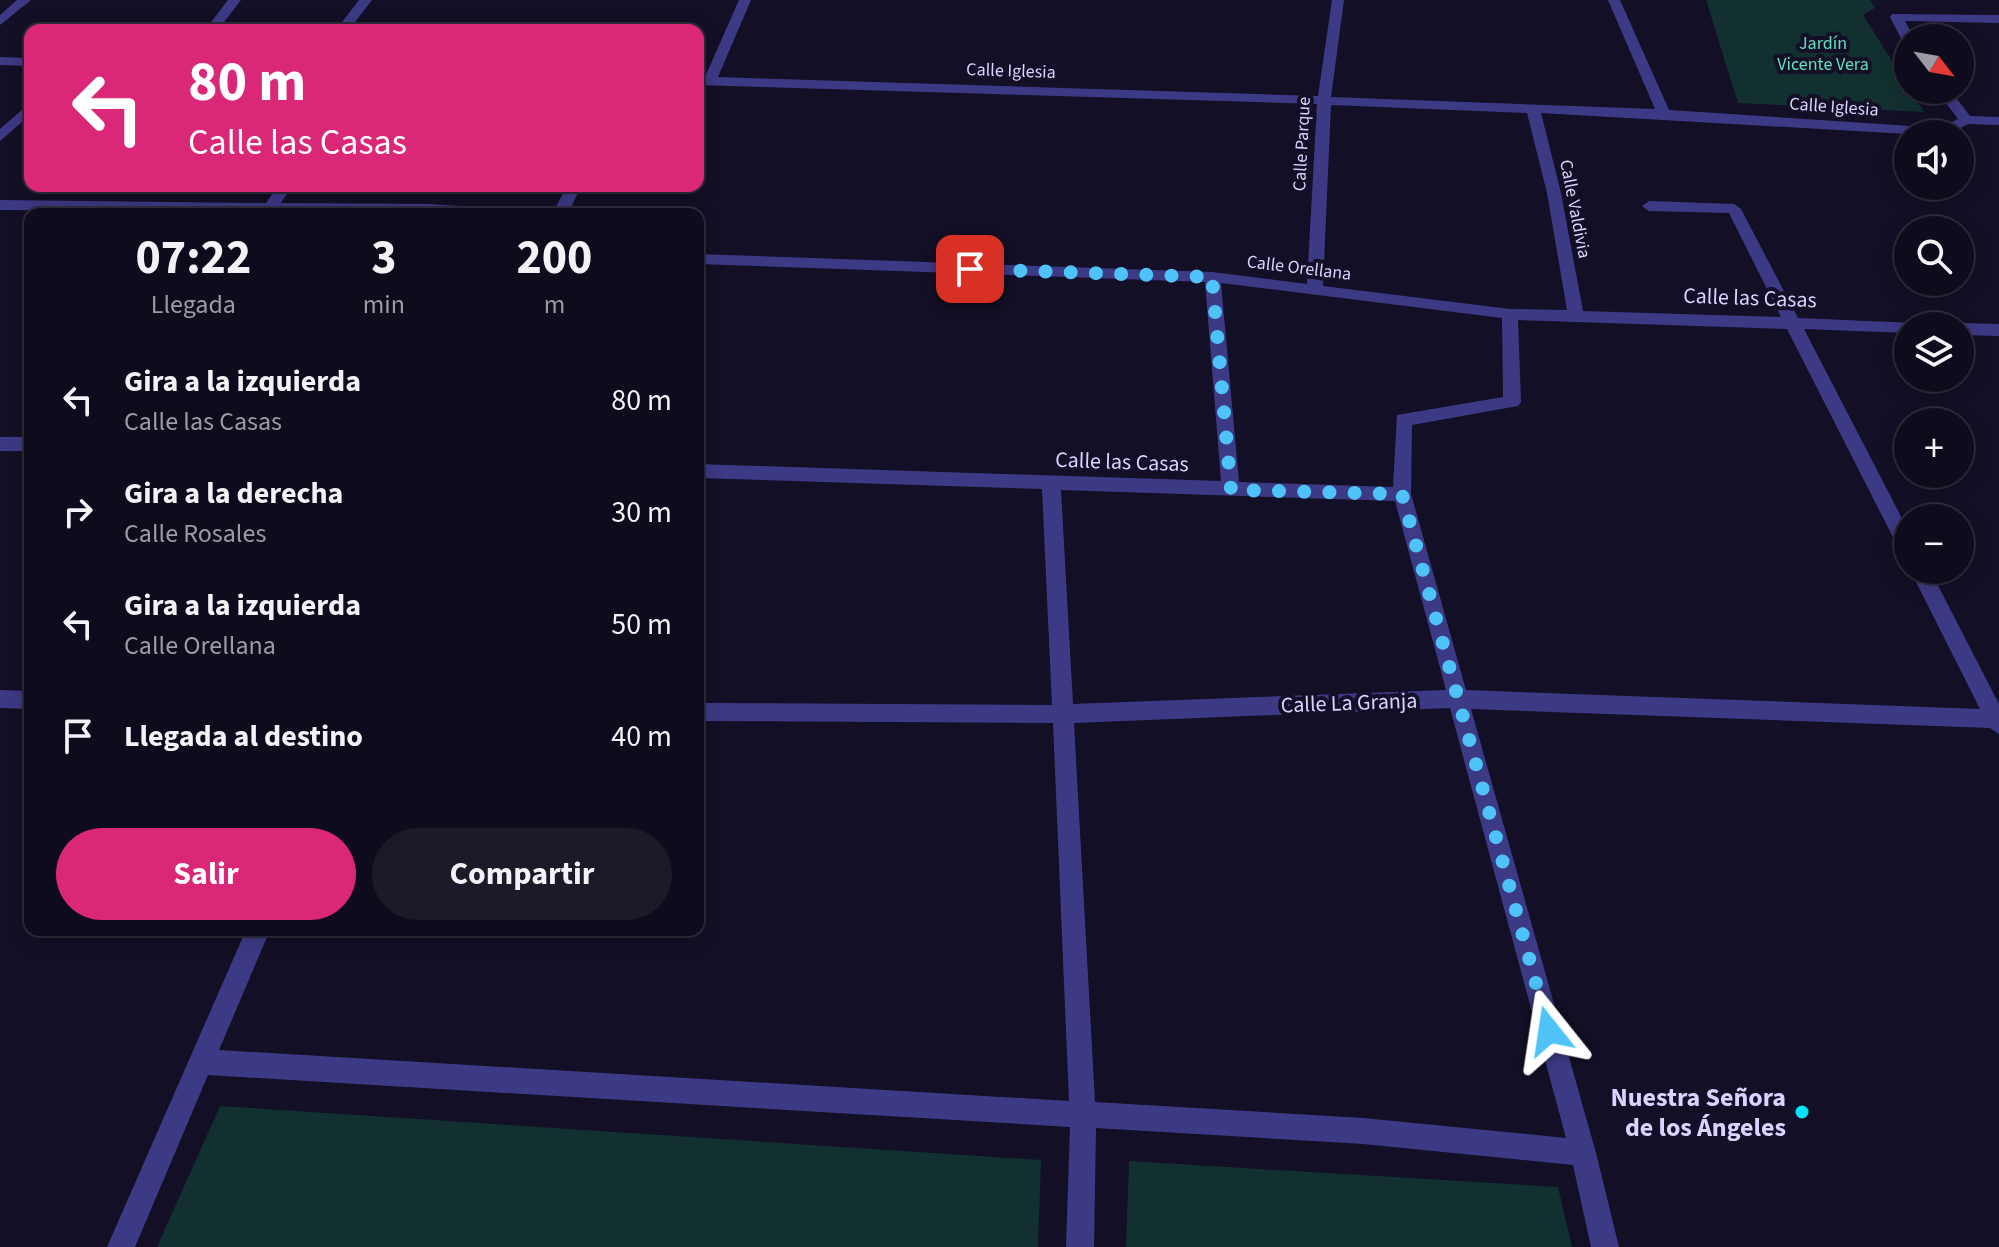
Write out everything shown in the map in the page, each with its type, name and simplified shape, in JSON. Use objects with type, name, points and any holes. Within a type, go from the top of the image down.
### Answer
[{"type":"street","points":[[0,21],[25,0]]},
{"type":"street","points":[[216,24],[235,0]]},
{"type":"street","points":[[347,24],[366,0]]},
{"type":"street","points":[[704,80],[745,0]]},
{"type":"street","name":"Calle Parque","points":[[1315,290],[1324,100],[1338,0]]},
{"type":"street","points":[[1614,0],[1664,114]]},
{"type":"street","points":[[1900,24],[1896,17],[1999,19]]},
{"type":"street","points":[[0,61],[24,62]]},
{"type":"street","name":"Calle Iglesia","points":[[704,80],[1324,100],[1664,114],[1894,129]]},
{"type":"street","points":[[1954,104],[1966,120]]},
{"type":"street","name":"Calle Valdivia","points":[[1533,109],[1554,193],[1576,317]]},
{"type":"street","points":[[0,137],[24,113]]},
{"type":"street","name":"Calle Iglesia","points":[[1974,120],[1999,121]]},
{"type":"street","points":[[0,205],[161,208]]},
{"type":"street","points":[[1649,206],[1734,209],[1894,521]]},
{"type":"street","name":"Calle Orellana","points":[[704,259],[1212,277],[1510,314]]},
{"type":"street","points":[[1212,277],[1231,490]]},
{"type":"street","points":[[1510,314],[1512,402],[1403,420],[1402,494],[1583,1153],[1605,1247]]},
{"type":"street","name":"Calle las Casas","points":[[1510,314],[1894,327]]},
{"type":"street","points":[[1974,329],[1999,330]]},
{"type":"street","points":[[0,444],[24,444]]},
{"type":"street","name":"Calle las Casas","points":[[704,471],[1402,494]]},
{"type":"street","points":[[1051,483],[1083,1115],[1080,1247]]},
{"type":"street","points":[[1927,584],[1998,721]]},
{"type":"street","points":[[0,699],[24,700]]},
{"type":"street","name":"Calle La Granja","points":[[704,712],[1062,714],[1458,699],[1998,721]]},
{"type":"street","points":[[121,1247],[255,936]]},
{"type":"street","points":[[201,1062],[1363,1131],[1583,1153]]},
{"type":"green space","name":"Jardín Vicente Vera","points":[[1706,0],[1870,0],[1875,8],[1863,15],[1894,64],[1894,104],[1919,104],[1924,112],[1738,103]]},
{"type":"green space","points":[[220,1106],[1041,1160],[1038,1247],[157,1247]]},
{"type":"green space","points":[[1129,1161],[1558,1187],[1572,1247],[1126,1247]]},
{"type":"place","name":"Nuestra Señora de los Ángeles","points":[[1802,1112]]},
{"type":"route","points":[[970,269],[1212,277],[1231,490],[1402,494],[1549,1031]]}]
